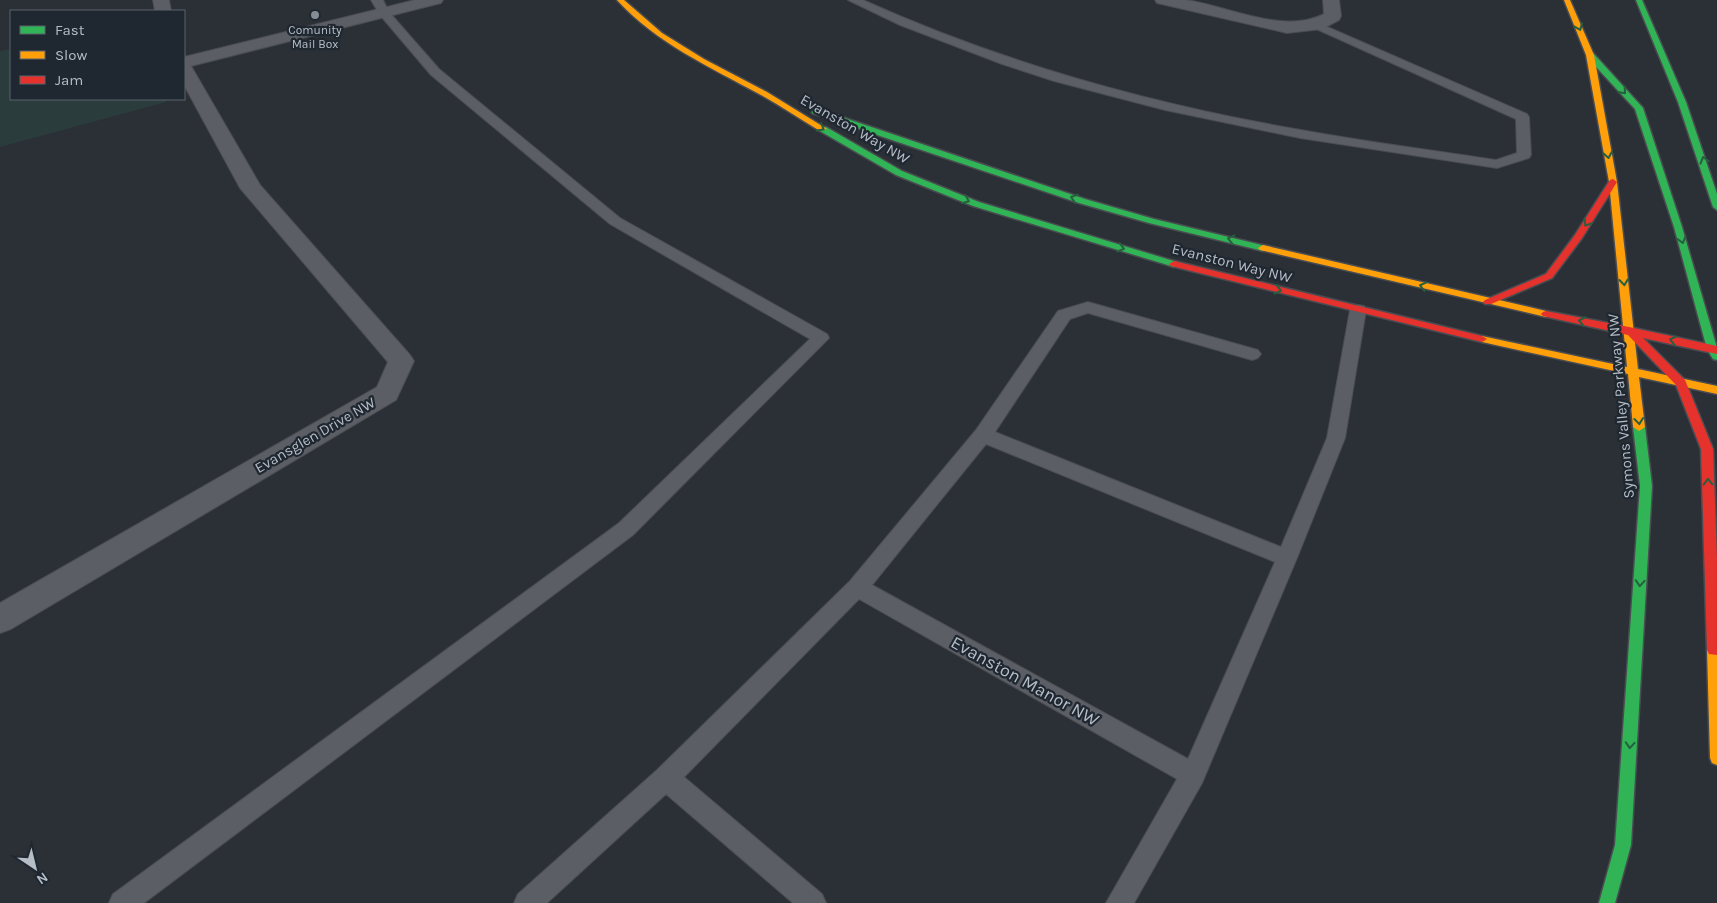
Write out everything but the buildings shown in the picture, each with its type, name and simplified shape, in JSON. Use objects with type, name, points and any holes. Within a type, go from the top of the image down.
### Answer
[{"type":"main road","name":"Evanston Way NW","points":[[620,0],[660,34],[701,61],[764,94],[898,173],[976,204],[1171,263],[1358,310],[1632,373],[1717,390]]},
{"type":"main road","name":"Symons Valley Parkway NW","points":[[1567,0],[1590,55],[1613,182],[1632,373],[1646,486],[1623,845],[1607,903]]},
{"type":"main road","points":[[1639,0],[1671,69],[1701,152],[1717,207]]},
{"type":"main road","points":[[1590,55],[1639,108],[1678,227],[1715,352]]},
{"type":"main road","name":"Evanston Way NW","points":[[764,94],[1082,201],[1152,220],[1488,302],[1629,330],[1715,352]]},
{"type":"main road","points":[[1488,302],[1549,276],[1579,236],[1613,182]]},
{"type":"main road","points":[[1629,330],[1681,383],[1707,449],[1717,758]]},
{"type":"street","points":[[185,62],[381,6],[435,0]]},
{"type":"street","points":[[1163,0],[1287,28],[1316,25],[1333,16],[1332,0]]},
{"type":"street","name":"Evansglen Drive NW","points":[[0,619],[387,393],[401,362],[251,188],[185,71]]},
{"type":"lane","points":[[854,0],[951,43],[1039,73],[1135,99],[1273,130],[1497,164],[1524,155],[1522,117],[1316,25]]},
{"type":"lane","points":[[122,903],[626,529],[821,338],[615,221],[435,72],[381,6]]},
{"type":"lane","points":[[527,903],[666,778],[857,587],[983,435],[1064,315],[1088,307],[1252,354]]},
{"type":"lane","points":[[1119,903],[1193,775],[1287,558],[1336,438],[1358,310]]},
{"type":"lane","points":[[983,435],[1287,558]]},
{"type":"lane","name":"Evanston Manor NW","points":[[857,587],[1193,775]]},
{"type":"lane","points":[[666,778],[813,903]]},
{"type":"shaded area","points":[[10,49],[10,100],[165,100],[166,102],[0,147],[0,51]]},
{"type":"traffic: fast","points":[[1639,0],[1682,102],[1717,207]]},
{"type":"traffic: fast","points":[[1590,55],[1639,108],[1678,227],[1712,349],[1717,356]]},
{"type":"traffic: fast","points":[[815,111],[1082,201],[1152,221],[1263,248]]},
{"type":"traffic: fast","points":[[823,129],[899,173],[976,204],[1174,264]]},
{"type":"traffic: fast","points":[[1607,903],[1623,845],[1646,486],[1639,427]]},
{"type":"traffic: slow","points":[[620,0],[660,34],[701,61],[764,94],[823,129]]},
{"type":"traffic: slow","points":[[1567,0],[1590,55],[1613,182],[1639,427]]},
{"type":"traffic: slow","points":[[1263,248],[1546,314]]},
{"type":"traffic: slow","points":[[1482,339],[1717,390]]},
{"type":"traffic: slow","points":[[1714,650],[1717,758]]},
{"type":"traffic: jam","points":[[1488,302],[1549,276],[1579,236],[1613,182]]},
{"type":"traffic: jam","points":[[1174,264],[1482,339]]},
{"type":"traffic: jam","points":[[1546,314],[1717,350]]},
{"type":"traffic: jam","points":[[1629,330],[1681,383],[1707,449],[1714,650]]},
{"type":"place","name":"Comunity Mail Box","points":[[315,15]]}]
